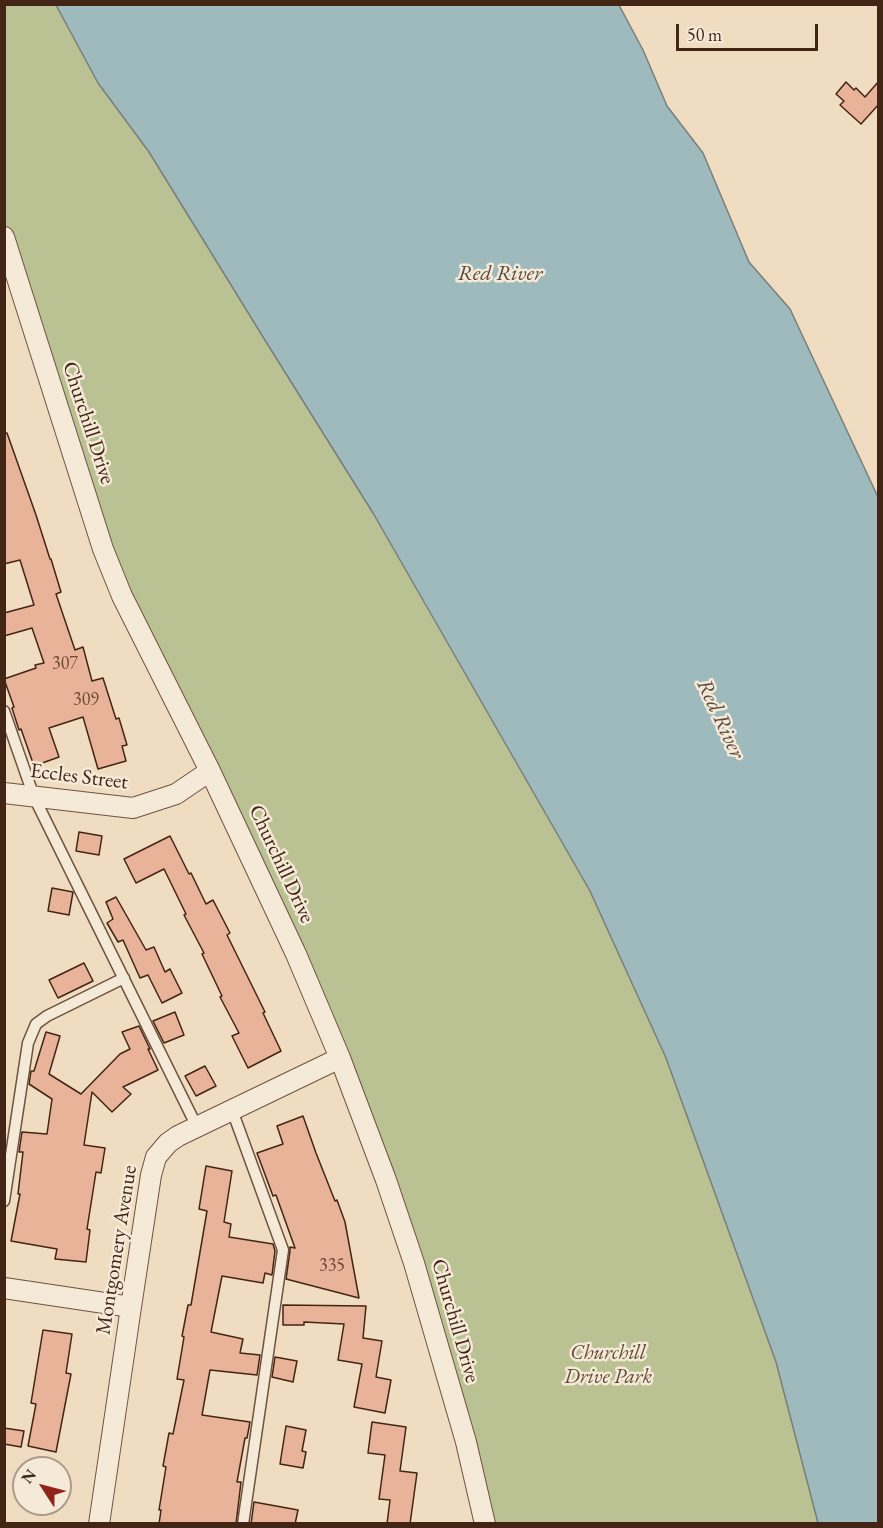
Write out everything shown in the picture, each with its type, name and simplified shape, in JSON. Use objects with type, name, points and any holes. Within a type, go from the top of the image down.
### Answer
[{"type":"street","name":"Churchill Drive","points":[[4,237],[103,549],[122,596],[210,771],[296,954],[340,1058],[386,1180],[414,1263],[466,1442],[485,1524]]},
{"type":"street","name":"Eccles Street","points":[[4,793],[134,808],[176,794],[210,771]]},
{"type":"street","name":"Montgomery Avenue","points":[[99,1524],[151,1175],[156,1157],[168,1143],[178,1136],[340,1058]]},
{"type":"street","points":[[4,1288],[131,1307]]},
{"type":"lane","points":[[4,711],[34,797],[197,1127]]},
{"type":"lane","points":[[4,727],[13,739]]},
{"type":"lane","points":[[4,1201],[28,1043],[36,1024],[47,1016],[124,978]]},
{"type":"lane","points":[[232,1110],[283,1250],[243,1524]]},
{"type":"green space","name":"Churchill Drive Park","points":[[4,5],[56,5],[98,83],[149,152],[373,513],[590,891],[666,1058],[776,1362],[818,1523],[485,1523],[340,1058],[122,596],[5,237]]},
{"type":"water","name":"Red River","points":[[56,5],[619,5],[643,50],[667,106],[703,153],[749,262],[790,309],[878,497],[878,1523],[818,1523],[776,1362],[666,1058],[590,891],[373,513],[149,152],[98,83]]},
{"type":"building","points":[[879,81],[879,104],[861,124],[840,105],[844,101],[836,94],[846,82],[865,97]]},
{"type":"building","points":[[4,433],[7,433],[51,559],[61,592],[56,594],[75,650],[83,647],[92,681],[103,678],[127,745],[122,746],[126,761],[98,769],[83,717],[49,728],[59,757],[34,766],[21,729],[19,730],[4,679],[44,663],[32,628],[4,636],[4,613],[34,605],[20,560],[4,564]]},
{"type":"building","points":[[79,832],[102,836],[99,855],[76,851]]},
{"type":"building","points":[[170,836],[206,904],[213,900],[230,933],[227,935],[265,1012],[263,1013],[281,1051],[248,1068],[232,1036],[239,1033],[220,997],[222,996],[202,954],[204,953],[164,869],[136,883],[124,859]]},
{"type":"building","points":[[52,888],[73,892],[69,915],[48,911]]},
{"type":"building","points":[[116,897],[146,950],[154,947],[165,972],[170,969],[182,993],[162,1003],[148,975],[140,978],[123,940],[118,942],[107,923],[113,919],[106,902]]},
{"type":"building","points":[[84,963],[93,981],[58,998],[49,980]]},
{"type":"building","points":[[175,1012],[184,1035],[164,1043],[153,1021]]},
{"type":"building","points":[[139,1026],[158,1070],[123,1087],[131,1094],[112,1112],[92,1092],[84,1145],[105,1148],[101,1173],[96,1172],[87,1229],[90,1230],[86,1262],[55,1259],[57,1249],[11,1241],[20,1194],[18,1194],[23,1152],[19,1152],[22,1132],[47,1134],[52,1099],[29,1084],[31,1071],[34,1071],[46,1032],[60,1036],[49,1074],[81,1094],[120,1054],[130,1049],[122,1032]]},
{"type":"building","points":[[205,1066],[216,1086],[196,1096],[185,1076]]},
{"type":"building","points":[[303,1116],[345,1222],[359,1298],[286,1279],[290,1247],[295,1248],[276,1195],[273,1196],[257,1153],[283,1144],[277,1126]]},
{"type":"building","points":[[206,1166],[232,1171],[224,1222],[231,1224],[229,1237],[273,1244],[275,1251],[272,1275],[265,1273],[263,1283],[222,1276],[211,1332],[243,1339],[240,1353],[260,1355],[257,1375],[210,1370],[202,1415],[250,1422],[237,1482],[241,1482],[236,1524],[159,1524],[166,1467],[163,1466],[169,1433],[173,1434],[184,1380],[177,1379],[184,1337],[182,1336],[188,1305],[191,1305],[207,1211],[199,1209]]},
{"type":"building","points":[[283,1305],[366,1306],[363,1338],[382,1341],[376,1377],[391,1380],[385,1413],[354,1407],[362,1364],[338,1360],[344,1324],[304,1322],[304,1325],[283,1325]]},
{"type":"building","points":[[43,1330],[72,1334],[66,1373],[71,1374],[56,1452],[28,1446],[36,1404],[31,1403]]},
{"type":"building","points":[[275,1357],[297,1361],[293,1382],[272,1377]]},
{"type":"building","points":[[372,1422],[406,1427],[400,1471],[417,1473],[410,1524],[387,1524],[390,1500],[379,1499],[385,1455],[368,1453]]},
{"type":"building","points":[[286,1426],[306,1430],[302,1451],[306,1452],[303,1468],[280,1464]]},
{"type":"building","points":[[4,1428],[24,1431],[21,1447],[4,1444]]},
{"type":"building","points":[[254,1502],[298,1510],[295,1524],[251,1524]]}]
